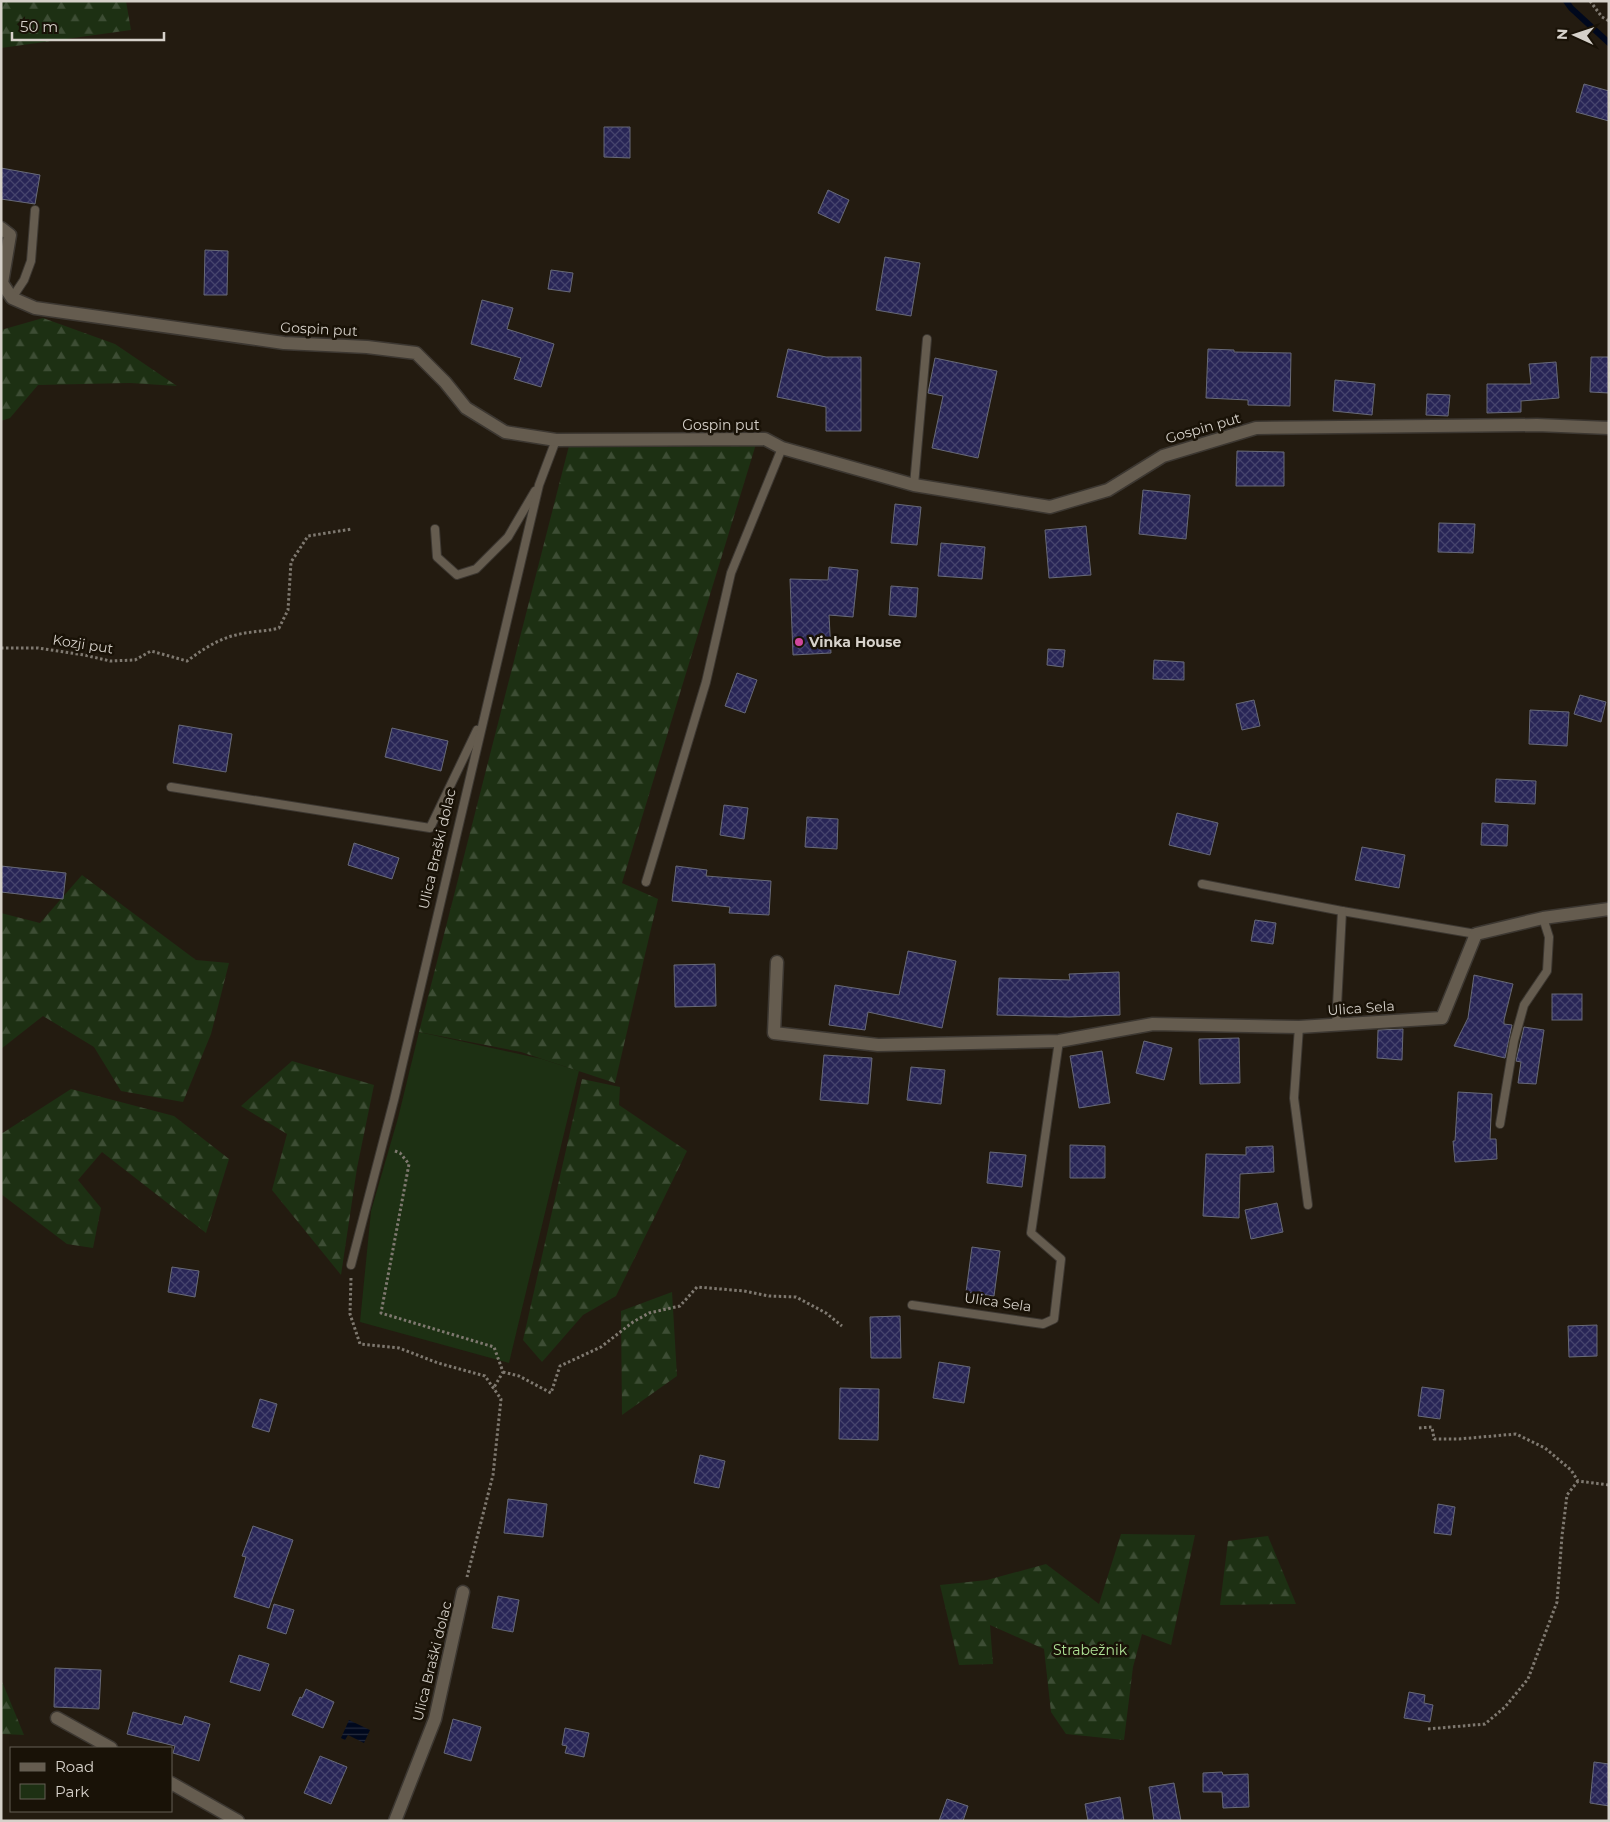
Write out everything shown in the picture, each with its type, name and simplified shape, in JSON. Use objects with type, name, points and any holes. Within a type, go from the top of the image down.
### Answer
[{"type":"street","points":[[1,228],[10,235],[2,283],[12,298]]},
{"type":"street","name":"Gospin put","points":[[12,298],[35,308],[202,332],[284,343],[367,347],[416,353],[445,382],[466,408],[505,432],[556,440],[765,439],[782,448],[914,485],[1050,507],[1108,490],[1163,456],[1256,428],[1537,425],[1609,428]]},
{"type":"street","points":[[1476,934],[1543,918],[1609,909]]},
{"type":"street","name":"Ulica Sela","points":[[777,962],[774,1033],[878,1045],[1059,1041],[1153,1024],[1299,1027],[1442,1018],[1476,934]]},
{"type":"street","name":"Ulica Braški dolac","points":[[395,1821],[435,1719],[464,1592]]},
{"type":"street","points":[[57,1718],[108,1747]]},
{"type":"street","points":[[172,1784],[238,1821]]},
{"type":"lane","points":[[12,298],[24,280],[31,261],[35,210]]},
{"type":"lane","points":[[914,485],[927,339]]},
{"type":"lane","name":"Ulica Braški dolac","points":[[351,1265],[394,1100],[539,484],[556,440]]},
{"type":"lane","points":[[646,882],[706,682],[731,573],[782,448]]},
{"type":"lane","points":[[435,529],[437,557],[456,575],[476,569],[508,537],[539,484]]},
{"type":"lane","points":[[171,787],[430,828],[484,717]]},
{"type":"lane","points":[[1202,884],[1342,912],[1476,934]]},
{"type":"lane","points":[[1336,1025],[1342,912]]},
{"type":"lane","points":[[1500,1124],[1514,1041],[1524,1005],[1547,971],[1549,937],[1543,918]]},
{"type":"lane","points":[[1299,1027],[1294,1098],[1308,1205]]},
{"type":"lane","name":"Ulica Sela","points":[[912,1305],[1043,1324],[1054,1319],[1061,1259],[1031,1233],[1059,1041]]},
{"type":"path","points":[[1590,1],[1602,17],[1609,21]]},
{"type":"path","name":"Kozji put","points":[[1,648],[38,648],[110,661],[135,660],[151,652],[188,660],[206,647],[236,635],[264,632],[278,628],[288,610],[291,562],[308,536],[352,529]]},
{"type":"path","points":[[382,1143],[400,1153],[409,1164],[381,1313],[494,1347],[503,1372]]},
{"type":"path","points":[[351,1265],[350,1314],[360,1344],[400,1348],[438,1363],[485,1376],[501,1399],[493,1474],[464,1592]]},
{"type":"path","points":[[503,1372],[520,1376],[551,1393],[560,1366],[602,1347],[633,1322],[649,1313],[680,1306],[697,1287],[744,1291],[769,1296],[796,1297],[826,1313],[842,1326]]},
{"type":"path","points":[[493,1389],[503,1372]]},
{"type":"path","points":[[1419,1428],[1432,1427],[1434,1439],[1459,1439],[1516,1434],[1545,1448],[1572,1470],[1578,1481]]},
{"type":"path","points":[[1578,1481],[1609,1485]]},
{"type":"path","points":[[1428,1730],[1485,1724],[1505,1707],[1528,1679],[1557,1602],[1562,1536],[1568,1495],[1578,1481]]},
{"type":"green space","points":[[1,1],[126,1],[131,30],[1,48]]},
{"type":"green space","points":[[43,318],[115,344],[177,386],[130,383],[38,385],[10,418],[1,421],[1,330]]},
{"type":"green space","points":[[572,434],[756,444],[622,883],[658,899],[615,1083],[521,1052],[419,1032]]},
{"type":"green space","points":[[82,875],[196,960],[229,963],[211,1034],[183,1102],[121,1091],[94,1047],[43,1016],[1,1049],[1,913],[40,923]]},
{"type":"green space","points":[[419,1032],[542,1059],[579,1071],[509,1363],[360,1322],[371,1211],[398,1118]]},
{"type":"green space","points":[[292,1061],[374,1085],[357,1168],[341,1275],[272,1190],[287,1134],[241,1106]]},
{"type":"green space","points":[[582,1079],[620,1087],[619,1105],[687,1151],[616,1296],[583,1315],[542,1362],[523,1340]]},
{"type":"green space","points":[[71,1089],[174,1116],[229,1159],[206,1233],[102,1152],[78,1180],[101,1208],[93,1248],[67,1244],[1,1194],[1,1134]]},
{"type":"green space","points":[[672,1292],[677,1376],[622,1415],[621,1311]]},
{"type":"green space","name":"Strabežnik","points":[[1121,1534],[1195,1535],[1171,1645],[1142,1634],[1133,1667],[1124,1740],[1066,1734],[1051,1712],[1044,1649],[990,1625],[993,1664],[959,1665],[940,1585],[987,1580],[1046,1564],[1099,1604]]},
{"type":"green space","points":[[1268,1536],[1296,1604],[1220,1605],[1228,1541]]},
{"type":"green space","points":[[1,1679],[24,1735],[1,1734]]},
{"type":"water","points":[[349,1720],[370,1730],[364,1743],[348,1735],[345,1740],[341,1738]]},
{"type":"building","points":[[1584,84],[1609,91],[1609,121],[1576,112]]},
{"type":"building","points":[[604,127],[630,127],[630,158],[604,157]]},
{"type":"building","points":[[1,168],[40,175],[35,204],[1,199]]},
{"type":"building","points":[[828,190],[849,200],[839,223],[818,213]]},
{"type":"building","points":[[205,250],[228,251],[227,295],[204,295]]},
{"type":"building","points":[[885,257],[920,263],[911,316],[876,310]]},
{"type":"building","points":[[551,270],[573,273],[570,292],[548,289]]},
{"type":"building","points":[[482,300],[513,308],[507,329],[554,344],[541,387],[514,379],[521,358],[471,344]]},
{"type":"building","points":[[788,349],[826,357],[861,357],[861,431],[826,431],[826,407],[777,397]]},
{"type":"building","points":[[1208,349],[1234,350],[1234,352],[1291,353],[1290,406],[1248,405],[1248,400],[1206,398]]},
{"type":"building","points":[[1591,357],[1609,357],[1609,393],[1590,392]]},
{"type":"building","points":[[935,358],[997,371],[978,458],[932,448],[943,396],[928,393]]},
{"type":"building","points":[[1556,362],[1559,398],[1521,401],[1521,412],[1487,413],[1487,384],[1531,384],[1529,364]]},
{"type":"building","points":[[1335,380],[1375,384],[1372,415],[1333,411]]},
{"type":"building","points":[[1427,394],[1450,395],[1448,416],[1426,415]]},
{"type":"building","points":[[1237,451],[1284,452],[1284,486],[1236,486]]},
{"type":"building","points":[[1143,490],[1190,495],[1186,539],[1139,534]]},
{"type":"building","points":[[895,504],[921,507],[917,545],[891,543]]},
{"type":"building","points":[[1439,523],[1475,524],[1473,553],[1438,552]]},
{"type":"building","points":[[1086,526],[1091,575],[1049,578],[1045,530]]},
{"type":"building","points":[[941,543],[985,547],[982,579],[938,576]]},
{"type":"building","points":[[829,567],[858,570],[853,617],[829,615],[831,653],[793,655],[790,579],[828,580]]},
{"type":"building","points":[[891,586],[918,588],[916,617],[889,615]]},
{"type":"building","points":[[1048,649],[1065,650],[1063,667],[1047,665]]},
{"type":"building","points":[[1154,660],[1184,662],[1184,680],[1153,679]]},
{"type":"building","points":[[737,673],[757,680],[745,713],[725,706]]},
{"type":"building","points":[[1580,695],[1606,702],[1601,722],[1574,714]]},
{"type":"building","points":[[1254,700],[1260,726],[1242,730],[1236,704]]},
{"type":"building","points":[[1530,710],[1569,712],[1567,746],[1529,744]]},
{"type":"building","points":[[179,725],[232,734],[226,772],[173,763]]},
{"type":"building","points":[[392,728],[448,741],[441,771],[385,757]]},
{"type":"building","points":[[1496,779],[1536,781],[1535,804],[1495,802]]},
{"type":"building","points":[[724,805],[748,808],[744,839],[720,835]]},
{"type":"building","points":[[1177,813],[1218,823],[1210,855],[1169,845]]},
{"type":"building","points":[[807,817],[838,819],[837,849],[805,847]]},
{"type":"building","points":[[1482,823],[1508,825],[1507,846],[1481,845]]},
{"type":"building","points":[[354,843],[399,858],[392,879],[348,865]]},
{"type":"building","points":[[1362,847],[1405,855],[1399,888],[1355,880]]},
{"type":"building","points":[[1,866],[66,873],[63,899],[1,892]]},
{"type":"building","points":[[676,866],[707,870],[706,876],[771,881],[769,915],[729,913],[730,907],[672,901]]},
{"type":"building","points":[[1255,920],[1276,923],[1273,944],[1251,941]]},
{"type":"building","points":[[908,951],[956,961],[942,1028],[868,1012],[865,1030],[829,1025],[835,985],[899,995]]},
{"type":"building","points":[[715,964],[716,1006],[675,1007],[674,965]]},
{"type":"building","points":[[1119,972],[1120,1015],[1069,1017],[997,1015],[999,978],[1070,980],[1069,974]]},
{"type":"building","points":[[1474,975],[1513,984],[1504,1020],[1504,1024],[1512,1025],[1505,1058],[1454,1046],[1468,1018]]},
{"type":"building","points":[[1552,994],[1582,994],[1582,1020],[1552,1020]]},
{"type":"building","points":[[1524,1027],[1544,1030],[1536,1084],[1518,1083],[1521,1062],[1516,1061]]},
{"type":"building","points":[[1403,1029],[1402,1060],[1377,1058],[1378,1030]]},
{"type":"building","points":[[1239,1038],[1240,1083],[1200,1084],[1199,1039]]},
{"type":"building","points":[[1144,1041],[1172,1048],[1164,1080],[1136,1073]]},
{"type":"building","points":[[1102,1051],[1110,1103],[1079,1108],[1070,1056]]},
{"type":"building","points":[[824,1055],[872,1058],[868,1104],[820,1100]]},
{"type":"building","points":[[911,1067],[945,1070],[941,1104],[907,1100]]},
{"type":"building","points":[[1458,1092],[1492,1094],[1490,1139],[1496,1139],[1497,1159],[1455,1162],[1453,1141],[1455,1141]]},
{"type":"building","points":[[1070,1145],[1105,1146],[1105,1178],[1070,1178]]},
{"type":"building","points":[[1273,1146],[1274,1172],[1240,1174],[1239,1218],[1203,1216],[1206,1154],[1246,1155],[1246,1147]]},
{"type":"building","points":[[990,1152],[1026,1155],[1022,1187],[987,1183]]},
{"type":"building","points":[[1277,1203],[1283,1232],[1251,1239],[1245,1210]]},
{"type":"building","points":[[972,1247],[1000,1251],[994,1296],[966,1292]]},
{"type":"building","points":[[172,1267],[199,1271],[195,1297],[168,1292]]},
{"type":"building","points":[[900,1316],[901,1358],[871,1358],[870,1317]]},
{"type":"building","points":[[1597,1325],[1597,1356],[1569,1357],[1568,1326]]},
{"type":"building","points":[[939,1362],[970,1367],[964,1403],[933,1398]]},
{"type":"building","points":[[1422,1387],[1444,1390],[1440,1419],[1418,1416]]},
{"type":"building","points":[[840,1388],[879,1389],[878,1440],[839,1439]]},
{"type":"building","points":[[260,1399],[277,1404],[269,1432],[252,1427]]},
{"type":"building","points":[[700,1455],[725,1461],[719,1488],[694,1483]]},
{"type":"building","points":[[508,1499],[547,1504],[543,1537],[504,1533]]},
{"type":"building","points":[[1438,1504],[1455,1507],[1451,1535],[1434,1533]]},
{"type":"building","points":[[253,1526],[293,1540],[269,1608],[234,1597],[246,1557],[242,1556]]},
{"type":"building","points":[[498,1596],[519,1600],[513,1632],[492,1628]]},
{"type":"building","points":[[274,1604],[294,1610],[286,1634],[267,1628]]},
{"type":"building","points":[[239,1655],[269,1664],[260,1691],[230,1682]]},
{"type":"building","points":[[55,1668],[101,1670],[99,1709],[54,1707]]},
{"type":"building","points":[[306,1689],[334,1702],[323,1728],[292,1715]]},
{"type":"building","points":[[1409,1692],[1425,1695],[1424,1703],[1433,1705],[1430,1722],[1404,1718]]},
{"type":"building","points":[[133,1712],[182,1725],[185,1716],[210,1724],[199,1761],[173,1753],[175,1746],[127,1734]]},
{"type":"building","points":[[453,1719],[481,1727],[471,1761],[444,1753]]},
{"type":"building","points":[[565,1728],[589,1733],[584,1757],[565,1753],[567,1746],[562,1745]]},
{"type":"building","points":[[320,1756],[347,1767],[331,1804],[304,1793]]},
{"type":"building","points":[[1594,1762],[1609,1764],[1609,1806],[1590,1803]]},
{"type":"building","points":[[1222,1772],[1223,1775],[1248,1774],[1249,1807],[1223,1808],[1222,1792],[1203,1792],[1203,1773]]},
{"type":"building","points":[[1174,1783],[1181,1821],[1154,1821],[1149,1787]]},
{"type":"building","points":[[1120,1797],[1124,1821],[1088,1821],[1085,1804]]},
{"type":"building","points":[[947,1799],[968,1806],[963,1821],[939,1821]]},
{"type":"waterway","points":[[1566,1],[1571,8],[1609,43]]},
{"type":"place","name":"Vinka House","points":[[799,642]]}]
